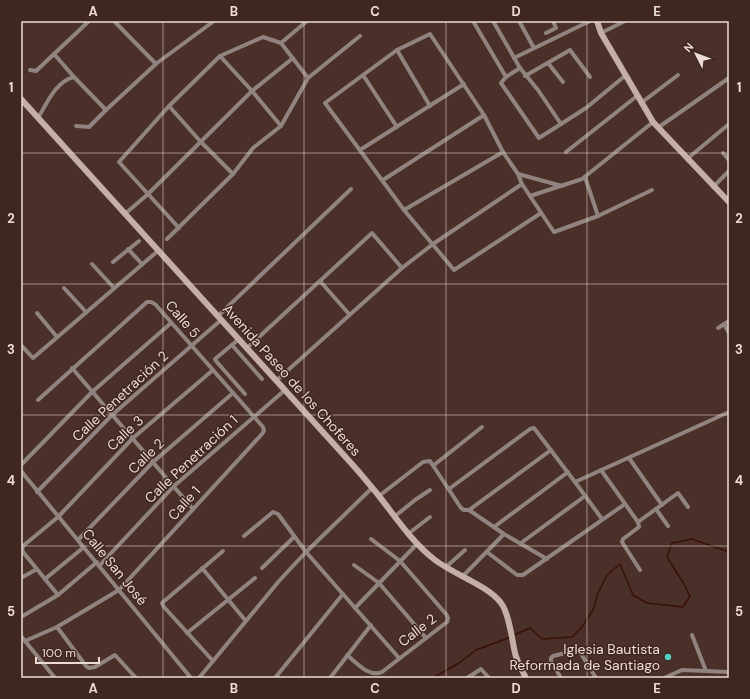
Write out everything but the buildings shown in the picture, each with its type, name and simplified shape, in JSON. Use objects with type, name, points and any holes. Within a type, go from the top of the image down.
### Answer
[{"type":"street","points":[[30,70],[36,71],[89,21]]},
{"type":"street","points":[[114,21],[156,64]]},
{"type":"street","points":[[76,126],[89,127],[156,64],[214,21]]},
{"type":"street","points":[[280,43],[308,21]]},
{"type":"street","points":[[473,21],[506,77]]},
{"type":"street","points":[[493,21],[525,76],[538,90],[561,124]]},
{"type":"street","points":[[519,21],[534,48]]},
{"type":"street","points":[[546,33],[556,28],[553,21]]},
{"type":"street","points":[[514,58],[590,21]]},
{"type":"street","points":[[597,21],[601,33],[653,122],[713,187],[729,202]]},
{"type":"street","points":[[601,33],[625,21]]},
{"type":"street","points":[[541,213],[454,270],[404,210],[325,103],[397,50],[430,34],[484,115],[503,152],[518,174],[522,184],[554,232],[598,216],[652,190]]},
{"type":"street","points":[[167,239],[233,174],[254,148],[281,126],[308,78],[360,36]]},
{"type":"street","points":[[179,228],[119,162],[170,106],[220,56],[263,37],[280,43],[308,78]]},
{"type":"street","points":[[397,50],[430,106]]},
{"type":"street","points":[[525,76],[571,50],[590,77]]},
{"type":"street","points":[[54,54],[106,110]]},
{"type":"street","points":[[220,56],[281,126]]},
{"type":"street","points":[[126,213],[148,194],[252,91],[293,58]]},
{"type":"street","points":[[548,63],[564,82]]},
{"type":"street","points":[[520,68],[506,77],[502,81],[502,85],[539,138],[586,108],[626,75]]},
{"type":"street","points":[[363,75],[397,127]]},
{"type":"street","points":[[641,103],[678,75]]},
{"type":"street","points":[[38,118],[54,91],[67,78],[74,77]]},
{"type":"street","points":[[659,127],[729,78]]},
{"type":"street","points":[[360,150],[464,84]]},
{"type":"street","points":[[566,152],[637,96]]},
{"type":"street","name":"Avenida Paseo de los Choferes","points":[[21,99],[277,380],[379,496],[394,517],[417,544],[446,567],[490,592],[499,601],[505,611],[520,667],[526,678]]},
{"type":"street","points":[[170,106],[200,141],[233,174]]},
{"type":"street","points":[[383,180],[484,115]]},
{"type":"street","points":[[530,196],[585,177],[653,122]]},
{"type":"street","points":[[687,159],[729,124]]},
{"type":"street","points":[[404,210],[503,152]]},
{"type":"street","points":[[723,153],[729,160]]},
{"type":"street","points":[[713,187],[729,170]]},
{"type":"street","points":[[518,174],[562,186]]},
{"type":"street","points":[[585,177],[598,216]]},
{"type":"street","points":[[277,380],[349,314],[432,244],[522,184]]},
{"type":"street","name":"Calle Penetración 2","points":[[38,492],[112,415],[192,346],[351,189]]},
{"type":"street","points":[[248,348],[372,233],[402,268]]},
{"type":"street","points":[[113,262],[139,241]]},
{"type":"street","points":[[128,249],[142,264]]},
{"type":"street","points":[[21,345],[33,358],[159,250]]},
{"type":"street","points":[[92,264],[114,288]]},
{"type":"street","points":[[320,281],[349,314]]},
{"type":"street","points":[[64,288],[86,312]]},
{"type":"street","name":"Calle 5","points":[[38,400],[147,302],[152,302],[254,417],[264,431]]},
{"type":"street","points":[[37,313],[57,337]]},
{"type":"street","points":[[718,328],[729,321]]},
{"type":"street","points":[[21,465],[92,392],[171,323]]},
{"type":"street","points":[[724,324],[729,333]]},
{"type":"street","points":[[239,338],[216,358],[216,361],[245,394]]},
{"type":"street","points":[[232,345],[262,379]]},
{"type":"street","points":[[72,368],[194,509]]},
{"type":"street","name":"Calle 3","points":[[37,569],[23,552],[23,546],[58,517],[133,438],[213,370]]},
{"type":"street","name":"Calle Penetración 1","points":[[21,617],[58,595],[98,564],[174,486],[285,390]]},
{"type":"street","name":"Calle 2","points":[[78,540],[153,462],[233,393]]},
{"type":"street","points":[[575,482],[729,412]]},
{"type":"street","points":[[434,465],[482,427]]},
{"type":"street","points":[[449,489],[530,429],[534,428],[602,519]]},
{"type":"street","name":"Calle 1","points":[[26,641],[57,627],[119,590],[264,431]]},
{"type":"street","points":[[469,510],[551,450]]},
{"type":"street","points":[[629,458],[662,505]]},
{"type":"street","points":[[379,496],[423,462],[430,461],[461,508],[464,510],[469,510],[504,534],[547,559]]},
{"type":"street","points":[[601,470],[638,522],[639,527],[623,539],[622,542],[640,570]]},
{"type":"street","name":"Calle San José","points":[[21,471],[191,678]]},
{"type":"street","points":[[494,527],[568,472]]},
{"type":"street","points":[[199,678],[279,580],[372,488]]},
{"type":"street","points":[[394,517],[430,490]]},
{"type":"street","points":[[638,522],[678,493],[688,506]]},
{"type":"street","points":[[521,543],[585,496]]},
{"type":"street","points":[[487,552],[517,575],[523,575],[625,504]]},
{"type":"street","points":[[656,509],[668,526]]},
{"type":"street","points":[[244,536],[273,512],[278,514],[306,552],[399,658]]},
{"type":"street","points":[[408,534],[430,517]]},
{"type":"street","points":[[462,577],[504,534]]},
{"type":"street","points":[[262,568],[294,536]]},
{"type":"street","name":"Calle 2","points":[[370,673],[376,674],[382,672],[447,622],[448,618],[400,561],[371,539]]},
{"type":"street","points":[[355,608],[417,544]]},
{"type":"street","points":[[45,579],[84,547]]},
{"type":"street","points":[[446,567],[465,550]]},
{"type":"street","points":[[213,661],[162,603],[223,551]]},
{"type":"street","points":[[354,565],[379,584],[426,638]]},
{"type":"street","points":[[202,568],[245,620]]},
{"type":"street","points":[[21,578],[37,569],[58,595]]},
{"type":"street","points":[[187,633],[255,578]]},
{"type":"street","points":[[275,678],[343,594]]},
{"type":"street","points":[[330,678],[371,625]]},
{"type":"street","points":[[57,627],[89,668],[95,667],[115,656],[136,678]]},
{"type":"street","points":[[692,634],[706,671]]},
{"type":"street","points":[[21,636],[55,678]]},
{"type":"street","points":[[562,678],[551,661],[551,658],[553,656],[574,651],[580,652],[596,678]]},
{"type":"street","points":[[348,655],[370,673],[367,678]]},
{"type":"street","points":[[467,678],[481,668],[489,678]]},
{"type":"street","points":[[664,678],[682,670],[729,672]]},
{"type":"street","points":[[720,672],[720,678]]},
{"type":"waterway","points":[[514,635],[530,628],[542,639],[572,637],[582,627],[593,610],[598,593],[607,575],[620,564],[633,595],[647,603],[683,607],[690,596],[667,557],[672,543],[692,539],[729,552]]},
{"type":"waterway","points":[[433,678],[459,663],[476,650],[511,637]]},
{"type":"place","name":"Iglesia Bautista Reformada de Santiago","points":[[668,657]]}]
